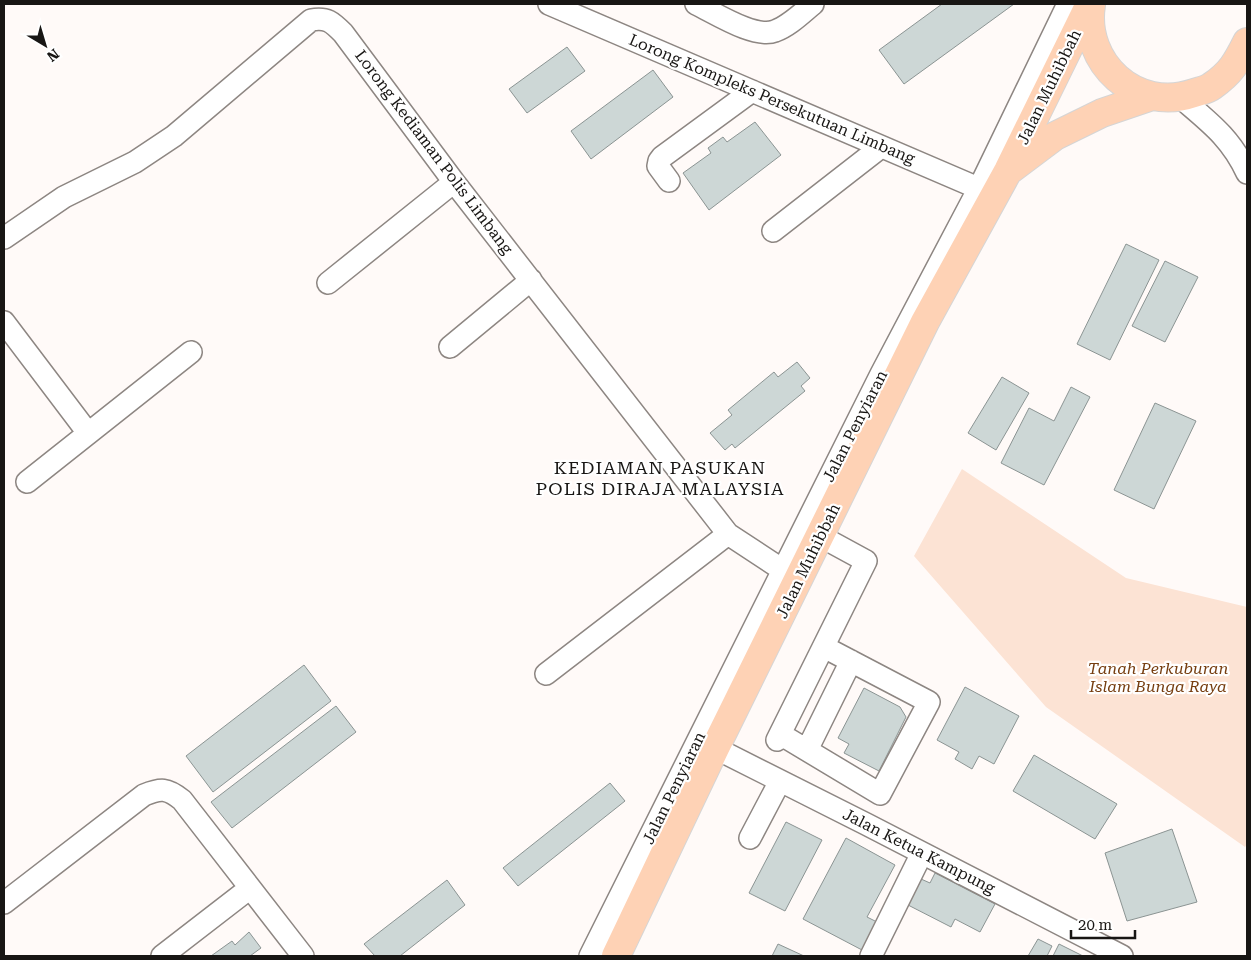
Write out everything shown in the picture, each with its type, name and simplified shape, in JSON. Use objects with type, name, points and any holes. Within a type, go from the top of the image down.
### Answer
[{"type":"main road","name":"Jalan Muhibbah","points":[[1008,171],[1090,4]]},
{"type":"main road","points":[[1090,4],[1089,19],[1094,45],[1107,69],[1128,86],[1152,96],[1181,98],[1210,87],[1234,67],[1247,42]]},
{"type":"main road","name":"Jalan Muhibbah","points":[[616,956],[715,748],[790,575],[820,536],[987,192],[1008,171],[1056,136],[1102,113],[1152,96]]},
{"type":"street","name":"Lorong Kompleks Persekutuan Limbang","points":[[549,4],[987,192]]},
{"type":"street","points":[[696,4],[749,30],[761,33],[774,32],[785,26],[813,4]]},
{"type":"street","name":"Jalan Penyiaran","points":[[590,956],[790,575],[881,374],[987,192],[1068,4]]},
{"type":"street","name":"Lorong Kediaman Polis Limbang","points":[[4,238],[64,197],[135,162],[174,136],[311,20],[322,18],[334,24],[343,33],[454,182],[728,534],[790,575]]},
{"type":"street","points":[[669,181],[658,166],[659,160],[752,91]]},
{"type":"street","points":[[1181,98],[1220,130],[1241,159],[1247,173]]},
{"type":"street","points":[[773,231],[882,147]]},
{"type":"street","points":[[328,284],[454,182]]},
{"type":"street","points":[[450,348],[531,280]]},
{"type":"street","points":[[4,325],[88,433]]},
{"type":"street","points":[[27,482],[191,352]]},
{"type":"street","points":[[546,674],[728,534]]},
{"type":"street","points":[[820,536],[866,561],[778,737],[807,750],[880,794]]},
{"type":"street","points":[[824,647],[929,702],[866,824]]},
{"type":"street","points":[[807,750],[851,661]]},
{"type":"street","name":"Jalan Ketua Kampung","points":[[715,748],[1119,955]]},
{"type":"street","points":[[750,838],[780,781]]},
{"type":"street","points":[[4,903],[144,795],[157,790],[171,792],[182,800],[303,956]]},
{"type":"street","points":[[871,956],[922,853]]},
{"type":"street","points":[[162,956],[250,888]]},
{"type":"green space","name":"Tanah Perkuburan Islam Bunga Raya","points":[[962,469],[1126,578],[1247,607],[1247,844],[1245,847],[1046,707],[914,556]]},
{"type":"building","points":[[942,4],[1014,4],[904,84],[879,50]]},
{"type":"building","points":[[567,47],[585,71],[527,113],[509,89]]},
{"type":"building","points":[[653,70],[673,97],[591,159],[571,131]]},
{"type":"building","points":[[755,122],[781,155],[709,210],[683,173],[711,153],[708,148],[723,137],[727,142]]},
{"type":"building","points":[[1126,244],[1159,260],[1110,360],[1077,344]]},
{"type":"building","points":[[1165,261],[1198,277],[1165,342],[1132,326]]},
{"type":"building","points":[[797,362],[810,378],[801,386],[805,391],[735,448],[732,444],[725,450],[710,433],[732,415],[728,410],[774,372],[778,377]]},
{"type":"building","points":[[1002,377],[1029,393],[996,450],[968,433]]},
{"type":"building","points":[[1071,387],[1090,397],[1044,485],[1001,463],[1029,408],[1054,421]]},
{"type":"building","points":[[1155,403],[1196,421],[1154,509],[1114,490]]},
{"type":"building","points":[[304,665],[331,701],[213,792],[186,756]]},
{"type":"building","points":[[965,687],[1019,716],[994,764],[979,756],[972,769],[955,759],[959,752],[937,740]]},
{"type":"building","points":[[864,688],[900,707],[906,717],[879,771],[844,753],[849,744],[838,738]]},
{"type":"building","points":[[336,706],[356,732],[232,828],[211,802]]},
{"type":"building","points":[[1034,755],[1117,804],[1095,839],[1013,791]]},
{"type":"building","points":[[610,783],[625,801],[518,886],[503,868]]},
{"type":"building","points":[[786,822],[822,840],[785,911],[749,893]]},
{"type":"building","points":[[1172,829],[1197,902],[1127,921],[1105,853]]},
{"type":"building","points":[[846,838],[895,865],[867,917],[877,922],[862,950],[803,919]]},
{"type":"building","points":[[935,873],[995,904],[980,932],[955,919],[951,927],[908,905],[921,879],[930,883]]},
{"type":"building","points":[[447,880],[465,905],[400,956],[375,956],[364,944]]},
{"type":"building","points":[[249,932],[261,948],[250,956],[211,956],[232,941],[235,945]]},
{"type":"building","points":[[1038,939],[1052,946],[1047,956],[1028,956]]},
{"type":"building","points":[[778,944],[804,956],[772,956]]},
{"type":"building","points":[[1059,944],[1083,956],[1053,956]]},
{"type":"district","name":"KEDIAMAN PASUKAN POLIS DIRAJA MALAYSIA","points":[[660,477]]}]
